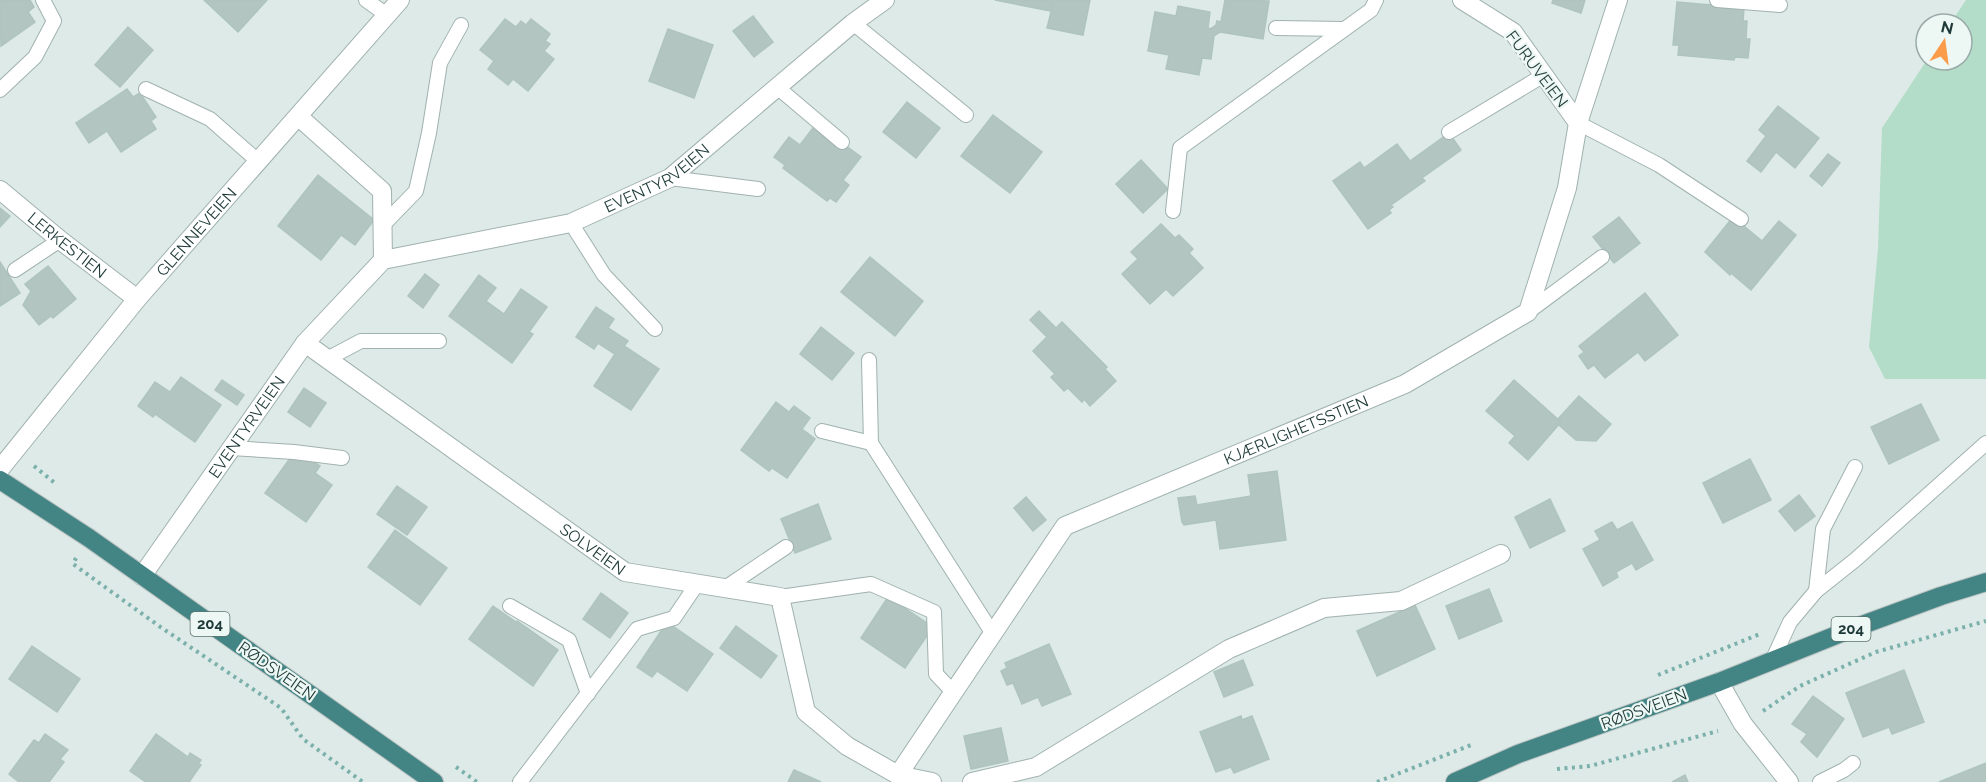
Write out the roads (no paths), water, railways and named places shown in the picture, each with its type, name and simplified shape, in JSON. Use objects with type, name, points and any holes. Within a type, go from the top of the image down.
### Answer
[{"type":"highway","name":"RØDSVEIEN","points":[[0,480],[89,538],[434,782]]},
{"type":"highway","name":"204","points":[[1719,682],[1773,659],[1941,596],[1986,582]]},
{"type":"highway","name":"RØDSVEIEN","points":[[1455,782],[1518,754],[1719,682]]},
{"type":"street","name":"GLENNEVEIEN","points":[[0,469],[137,299],[400,0]]},
{"type":"street","name":"EVENTYRVEIEN","points":[[142,576],[305,343],[383,260],[571,223],[670,178],[853,23],[885,0]]},
{"type":"street","name":"FURUVEIEN","points":[[1462,0],[1513,32],[1578,123]]},
{"type":"street","points":[[1528,312],[1567,188],[1578,123],[1618,0]]},
{"type":"street","points":[[299,117],[382,191],[383,260]]},
{"type":"street","name":"LERKESTIEN","points":[[0,190],[137,299]]},
{"type":"street","name":"KJÆRLIGHETSSTIEN","points":[[897,778],[1065,526],[1405,384],[1528,312]]},
{"type":"street","name":"SOLVEIEN","points":[[305,343],[625,572],[780,597]]},
{"type":"street","points":[[972,782],[1036,767],[1229,650],[1324,608],[1401,601],[1501,554]]},
{"type":"street","points":[[780,597],[806,712],[846,746],[897,778],[932,782]]},
{"type":"street","points":[[1719,682],[1743,724],[1789,782]]},
{"type":"lane","points":[[0,90],[35,57],[54,21],[43,0]]},
{"type":"lane","points":[[366,0],[387,15]]},
{"type":"lane","points":[[1173,211],[1180,148],[1371,10],[1376,0]]},
{"type":"lane","points":[[1718,0],[1780,5]]},
{"type":"lane","points":[[853,23],[966,115]]},
{"type":"lane","points":[[382,225],[416,191],[429,132],[440,63],[461,26]]},
{"type":"lane","points":[[1276,28],[1344,29]]},
{"type":"lane","points":[[1449,132],[1544,75]]},
{"type":"lane","points":[[777,87],[842,142]]},
{"type":"lane","points":[[146,89],[210,119],[259,162]]},
{"type":"lane","points":[[1578,123],[1659,165],[1741,219]]},
{"type":"lane","points":[[670,178],[758,189]]},
{"type":"lane","points":[[571,223],[604,275],[655,329]]},
{"type":"lane","points":[[15,270],[60,240]]},
{"type":"lane","points":[[1528,312],[1602,257]]},
{"type":"lane","points":[[327,359],[361,341],[438,341]]},
{"type":"lane","points":[[869,360],[871,443],[993,634]]},
{"type":"lane","points":[[822,431],[871,443]]},
{"type":"lane","points":[[1773,659],[1790,622],[1816,591],[1855,560],[1986,443]]},
{"type":"lane","points":[[231,448],[342,458]]},
{"type":"lane","points":[[1816,591],[1823,529],[1855,467]]},
{"type":"lane","points":[[725,588],[786,547]]},
{"type":"lane","points":[[520,782],[637,629],[674,618],[698,584]]},
{"type":"lane","points":[[780,597],[872,584],[934,612],[936,674],[954,693]]},
{"type":"lane","points":[[510,606],[569,640],[588,694]]},
{"type":"lane","points":[[1820,782],[1845,770],[1853,763]]}]
